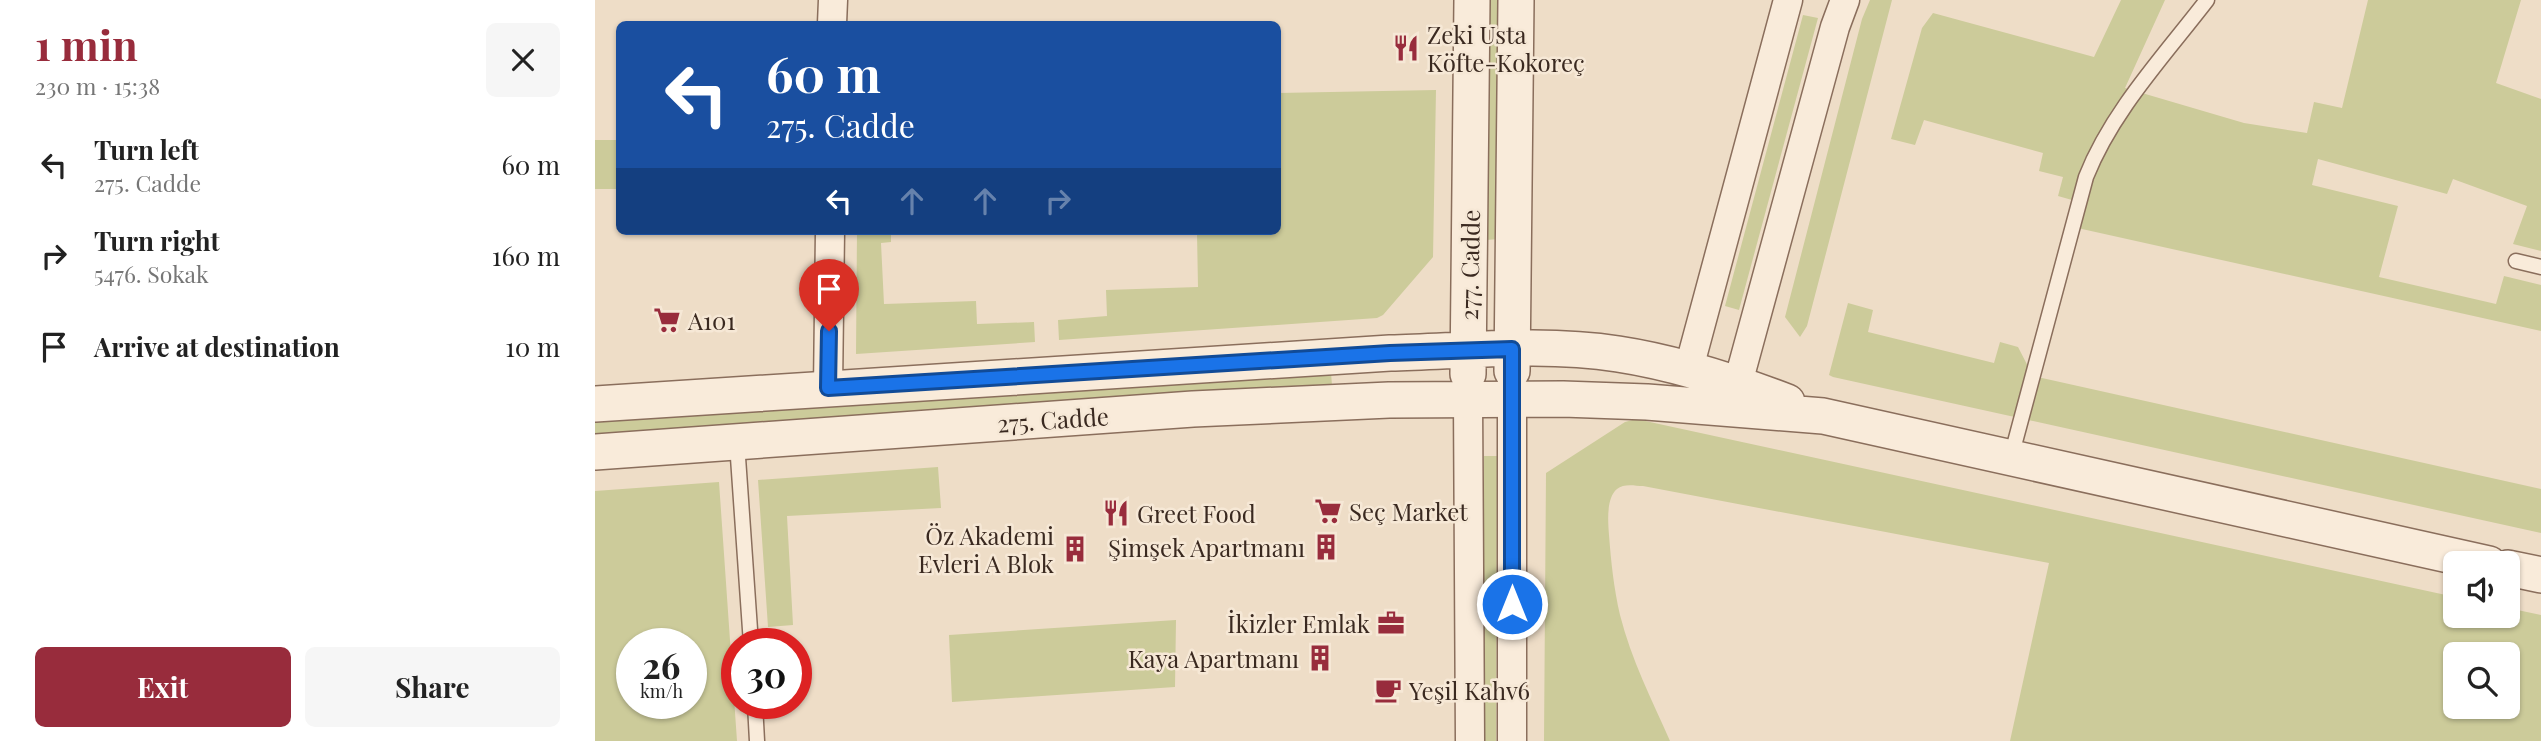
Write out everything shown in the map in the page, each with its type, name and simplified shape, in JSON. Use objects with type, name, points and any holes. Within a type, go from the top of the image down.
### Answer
[{"type":"street","points":[[832,21],[833,0]]},
{"type":"street","name":"277. Cadde","points":[[1470,741],[1468,350],[1472,0]]},
{"type":"street","name":"277. Cadde","points":[[1512,741],[1512,349],[1516,0]]},
{"type":"street","points":[[1689,368],[1788,0]]},
{"type":"street","points":[[1738,383],[1835,27],[1845,0]]},
{"type":"street","points":[[828,388],[830,235]]},
{"type":"street","name":"275. Cadde","points":[[595,404],[1512,349],[1615,353],[1689,368],[1738,383],[1823,416]]},
{"type":"street","name":"275. Cadde","points":[[595,452],[1193,409],[1389,400],[1647,402],[1823,416]]},
{"type":"street","points":[[1823,416],[2443,554]]},
{"type":"street","points":[[2520,571],[2541,575]]},
{"type":"lane","points":[[2011,457],[2083,190],[2096,152],[2112,124],[2207,0]]},
{"type":"lane","points":[[2516,261],[2541,267]]},
{"type":"lane","points":[[737,442],[750,628]]},
{"type":"lane","points":[[756,719],[757,741]]},
{"type":"shaded area","points":[[1488,0],[1502,0],[1499,239],[1486,240]]},
{"type":"shaded area","points":[[1870,0],[1892,0],[1807,326],[1800,337],[1785,317],[1862,19]]},
{"type":"shaded area","points":[[2121,0],[2165,0],[2125,88],[2244,123],[2307,133],[2314,102],[2342,108],[2368,0],[2521,0],[2496,83],[2541,99],[2541,251],[2513,244],[2527,206],[2453,179],[2447,194],[2318,159],[2312,185],[2398,206],[2379,277],[2496,304],[2504,276],[2541,285],[2541,331],[2073,227],[2079,202],[2058,196],[2063,177],[2039,171],[2043,153],[1924,120],[1915,145],[1891,139],[1922,28],[1933,13],[2094,57]]},
{"type":"shaded area","points":[[1803,15],[1818,18],[1739,310],[1725,306]]},
{"type":"shaded area","points":[[1436,90],[1433,257],[1383,315],[1377,318],[1059,340],[1058,320],[1107,316],[1106,290],[1198,287],[1197,235],[1281,235],[1281,93]]},
{"type":"shaded area","points":[[595,140],[616,140],[616,189],[595,189]]},
{"type":"shaded area","points":[[857,235],[891,235],[891,242],[881,243],[884,304],[976,301],[977,324],[1034,322],[1035,342],[856,354]]},
{"type":"shaded area","points":[[1848,303],[1873,310],[1868,332],[1994,363],[2000,342],[2018,347],[2033,376],[2541,489],[2541,533],[1833,377],[1829,375]]},
{"type":"shaded area","points":[[1331,372],[1332,386],[595,437],[595,422]]},
{"type":"shaded area","points":[[1636,419],[2443,594],[2443,628],[2520,628],[2520,611],[2541,615],[2541,741],[2010,741],[2049,563],[1630,485],[1617,489],[1609,504],[1614,585],[1630,647],[1670,741],[1544,741],[1546,473],[1625,422]]},
{"type":"shaded area","points":[[1484,456],[1497,456],[1496,741],[1482,741]]},
{"type":"shaded area","points":[[938,467],[941,508],[787,516],[793,625],[768,627],[758,480]]},
{"type":"shaded area","points":[[719,482],[729,628],[721,628],[721,719],[735,719],[737,741],[595,741],[595,491]]},
{"type":"shaded area","points":[[1176,620],[1175,687],[952,702],[949,635]]},
{"type":"place","name":"Zeki Usta Köfte-Kokoreç","points":[[1406,48]]},
{"type":"place","name":"A101","points":[[667,320]]},
{"type":"place","name":"Seç Market","points":[[1328,511]]},
{"type":"place","name":"Greet Food","points":[[1116,513]]},
{"type":"place","name":"Şimşek Apartmanı","points":[[1326,547]]},
{"type":"place","name":"Öz Akademi Evleri A Blok","points":[[1075,549]]},
{"type":"place","name":"İkizler Emlak","points":[[1391,623]]},
{"type":"place","name":"Kaya Apartmanı","points":[[1320,658]]},
{"type":"place","name":"Yeşil Kahv6","points":[[1388,690]]},
{"type":"route","points":[[829,331],[828,388],[1390,353],[1512,349],[1512,604]]}]
